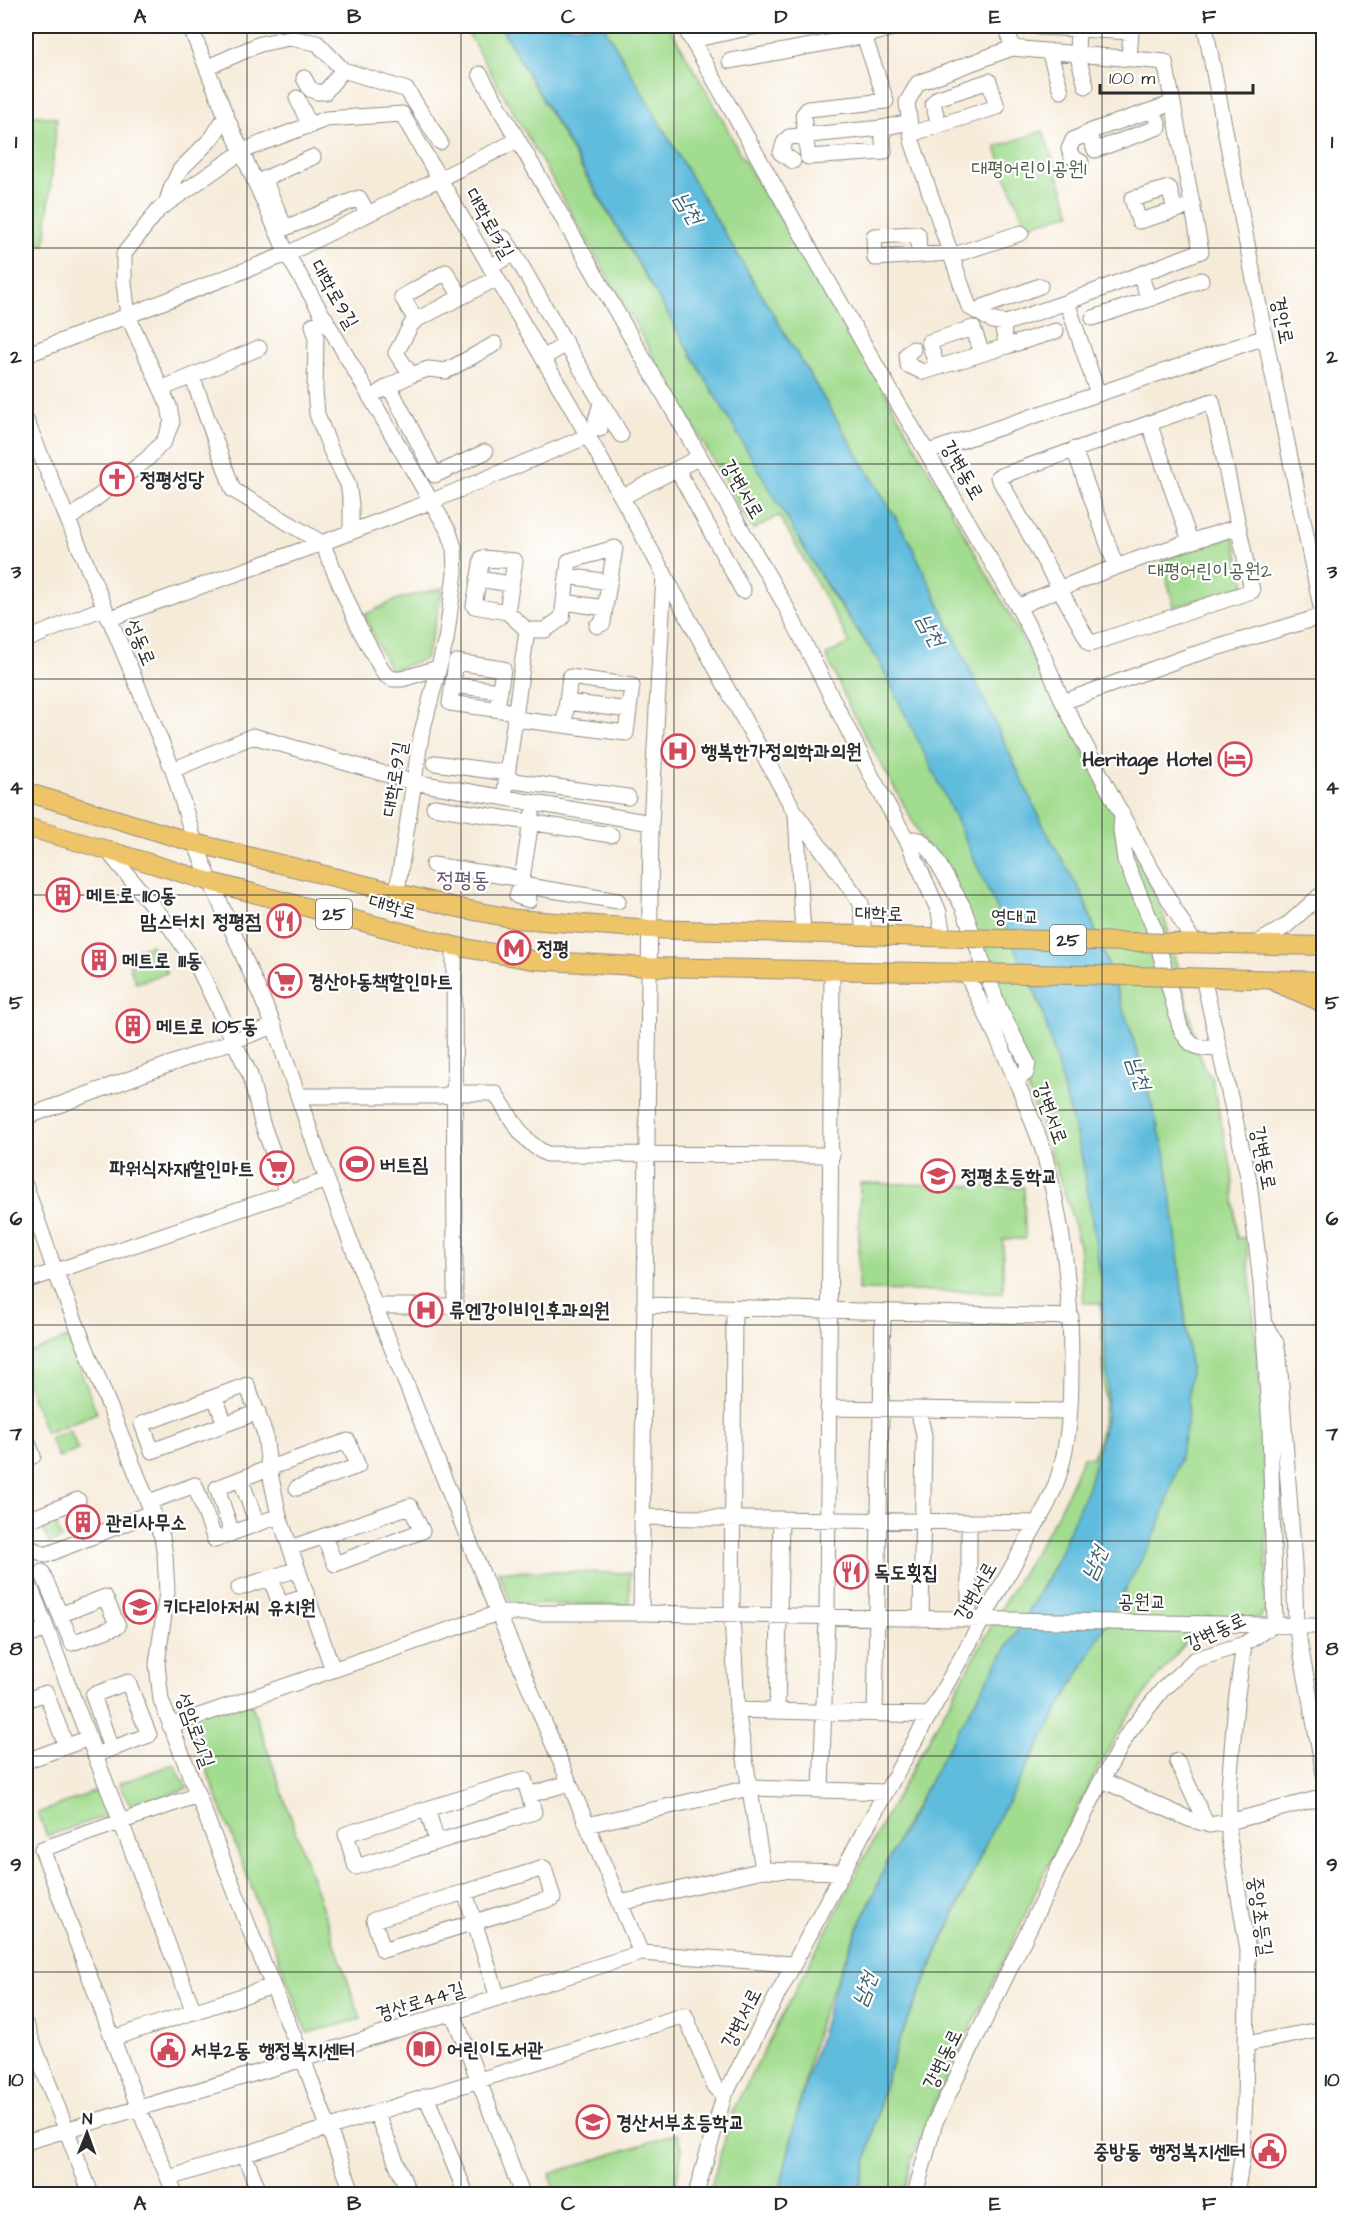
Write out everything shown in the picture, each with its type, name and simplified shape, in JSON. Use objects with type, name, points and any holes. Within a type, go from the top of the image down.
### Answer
[{"type":"main road","name":"대학로","points":[[26,792],[195,843],[459,908],[516,919],[650,929],[963,938]]},
{"type":"main road","name":"대학로","points":[[26,827],[211,882],[454,945],[532,960],[650,967],[972,973]]},
{"type":"main road","name":"영대교","points":[[963,938],[1194,943]]},
{"type":"main road","name":"25","points":[[1194,943],[1323,946]]},
{"type":"main road","points":[[972,973],[1323,981]]},
{"type":"main road","points":[[1267,979],[1317,1000],[1323,1005]]},
{"type":"street","name":"대학로9길","points":[[190,26],[221,98],[226,116],[287,254],[449,532],[454,547],[455,568],[446,640],[421,736],[397,891]]},
{"type":"street","name":"강변동로","points":[[684,26],[873,360],[1018,607],[1039,646],[1063,702],[1141,850],[1194,943]]},
{"type":"street","points":[[692,40],[757,26]]},
{"type":"street","points":[[730,61],[864,36],[898,26]]},
{"type":"street","points":[[1007,26],[1012,48]]},
{"type":"street","name":"경안로","points":[[1205,26],[1264,337],[1323,619]]},
{"type":"street","points":[[1040,27],[1131,32],[1129,58]]},
{"type":"street","points":[[1078,29],[1077,53],[1086,86]]},
{"type":"street","points":[[864,36],[886,101],[808,109],[803,115],[808,157],[884,152],[882,128]]},
{"type":"street","points":[[208,67],[260,44],[289,38],[318,42],[343,70],[407,90],[440,142]]},
{"type":"street","points":[[1012,48],[1049,51],[1165,62],[1202,251],[1006,323],[993,321],[969,307],[910,128],[907,102],[918,82],[1012,48]]},
{"type":"street","points":[[1049,51],[1061,92]]},
{"type":"street","points":[[304,78],[310,89],[325,92],[343,70]]},
{"type":"street","name":"강변서로","points":[[480,74],[785,605],[873,779],[908,842],[939,912],[943,937]]},
{"type":"street","points":[[297,98],[310,126]]},
{"type":"street","points":[[1081,162],[1072,157],[1069,149],[1073,140],[1088,132],[1173,103]]},
{"type":"street","name":"대학로13길","points":[[166,204],[243,151],[326,119],[402,114],[543,358],[594,433],[622,497],[668,574]]},
{"type":"street","points":[[69,519],[147,459],[164,441],[172,422],[170,406],[128,316],[124,254],[159,209],[166,204],[171,186],[180,170],[212,138],[226,116]]},
{"type":"street","points":[[793,161],[781,153],[789,137],[882,128],[939,126]]},
{"type":"street","points":[[26,356],[287,254],[518,140]]},
{"type":"street","points":[[313,157],[264,179],[285,228],[359,198],[368,214]]},
{"type":"street","points":[[1175,210],[1193,205]]},
{"type":"street","points":[[919,255],[951,255],[1021,233]]},
{"type":"street","points":[[504,238],[621,435]]},
{"type":"street","points":[[411,375],[396,353],[411,325],[416,320],[462,297],[514,253]]},
{"type":"street","points":[[416,320],[402,297],[446,272],[462,297]]},
{"type":"street","points":[[1140,274],[1149,298]]},
{"type":"street","points":[[1093,318],[1201,280]]},
{"type":"street","points":[[978,312],[983,306],[1040,286]]},
{"type":"street","points":[[1067,302],[1098,394]]},
{"type":"street","points":[[326,319],[313,325],[316,335],[315,390],[318,414],[332,453],[348,484],[351,531]]},
{"type":"street","points":[[1006,323],[1003,330],[1007,346]]},
{"type":"street","points":[[937,367],[929,342],[974,328],[982,353]]},
{"type":"street","points":[[913,349],[907,354],[908,365],[924,372],[1056,331]]},
{"type":"street","points":[[928,452],[1264,337]]},
{"type":"street","points":[[371,396],[411,375],[428,369],[446,371],[495,344]]},
{"type":"street","points":[[543,358],[566,344]]},
{"type":"street","points":[[162,389],[259,348]]},
{"type":"street","points":[[192,376],[233,490],[322,543],[360,630],[385,675],[402,680],[438,668]]},
{"type":"street","points":[[389,386],[435,475],[485,452]]},
{"type":"street","points":[[1212,401],[1252,591],[1090,644],[998,477],[1149,423],[1212,401]]},
{"type":"street","points":[[26,640],[322,543],[430,502],[594,433],[601,403]]},
{"type":"street","name":"성동로","points":[[26,420],[172,770],[195,843],[274,1026],[327,1180],[498,1614],[641,1953]]},
{"type":"street","points":[[1149,423],[1190,542]]},
{"type":"street","points":[[1074,449],[1116,567]]},
{"type":"street","points":[[622,497],[700,457]]},
{"type":"street","points":[[677,469],[743,591]]},
{"type":"street","points":[[641,512],[668,574],[796,814],[861,903],[864,935]]},
{"type":"street","points":[[707,523],[728,543]]},
{"type":"street","points":[[1018,607],[1059,588],[1116,567],[1238,527]]},
{"type":"street","points":[[507,612],[515,561],[482,558],[474,606],[507,612],[527,630],[545,630],[562,618],[569,561],[615,548],[603,623],[597,626]]},
{"type":"street","points":[[668,574],[709,635]]},
{"type":"street","points":[[641,1613],[651,823],[668,574]]},
{"type":"street","points":[[567,576],[609,582]]},
{"type":"street","points":[[478,579],[511,584]]},
{"type":"street","points":[[564,602],[605,608]]},
{"type":"street","points":[[1063,702],[1190,656],[1323,619]]},
{"type":"street","points":[[504,798],[527,630]]},
{"type":"street","points":[[497,710],[503,669],[456,662],[450,703],[497,710],[515,716],[564,725],[626,733],[632,686],[570,677],[564,725]]},
{"type":"street","points":[[453,685],[501,686],[520,683]]},
{"type":"street","points":[[567,702],[629,710]]},
{"type":"street","points":[[172,770],[253,736],[413,782],[651,823]]},
{"type":"street","points":[[435,763],[628,797]]},
{"type":"street","points":[[528,900],[517,896],[522,879],[534,803]]},
{"type":"street","points":[[434,807],[611,835]]},
{"type":"street","points":[[1122,813],[1121,831],[1125,860],[1153,926],[1180,1027],[1186,1040],[1194,1047],[1219,1050]]},
{"type":"street","points":[[796,814],[803,934]]},
{"type":"street","points":[[908,842],[920,840],[931,852],[963,907],[999,1008],[1028,1064],[1026,1073],[1016,1080]]},
{"type":"street","points":[[107,850],[181,950],[198,967],[250,1075],[262,1123],[288,1194]]},
{"type":"street","points":[[434,864],[522,879]]},
{"type":"street","points":[[522,879],[522,885],[618,901]]},
{"type":"street","points":[[1254,945],[1286,926],[1323,892]]},
{"type":"street","points":[[375,1306],[455,1306],[454,945]]},
{"type":"street","points":[[821,1790],[827,1617],[832,971]]},
{"type":"street","name":"강변서로","points":[[696,2194],[724,2096],[792,1964],[930,1715],[975,1620],[1037,1523],[1058,1482],[1063,1462],[1069,1411],[1071,1317],[1064,1241],[1045,1155],[972,973]]},
{"type":"street","name":"강변동로","points":[[915,2194],[935,2122],[1102,1780],[1127,1735],[1162,1690],[1194,1660],[1244,1644],[1275,1624],[1271,1450],[1263,1324],[1249,1181],[1203,977]]},
{"type":"street","points":[[26,1117],[274,1026]]},
{"type":"street","points":[[298,1096],[440,1096],[455,1093],[495,1093],[525,1138],[538,1150],[548,1154],[832,1155]]},
{"type":"street","points":[[26,1281],[327,1180]]},
{"type":"street","name":"성암로21길","points":[[26,1187],[55,1271],[162,1537],[165,1555],[166,1606],[157,1664],[161,1700],[303,2059],[353,2194]]},
{"type":"street","points":[[645,1305],[1071,1317]]},
{"type":"street","points":[[734,1308],[732,1615],[737,1710],[763,1870]]},
{"type":"street","points":[[875,1713],[883,1312]]},
{"type":"street","points":[[1263,1324],[1276,1343],[1279,1358],[1294,1564],[1296,1624],[1321,1748],[1323,1774]]},
{"type":"street","points":[[258,1412],[152,1451],[142,1424],[248,1385],[258,1412],[265,1434],[279,1516],[333,1670]]},
{"type":"street","points":[[215,1397],[225,1424]]},
{"type":"street","points":[[828,1408],[1069,1411]]},
{"type":"street","points":[[918,1409],[924,1435],[921,1619]]},
{"type":"street","points":[[26,1437],[33,1456],[26,1458]]},
{"type":"street","points":[[232,1533],[217,1488],[348,1441],[358,1466],[297,1488]]},
{"type":"street","points":[[241,1479],[257,1524]]},
{"type":"street","points":[[26,1546],[46,1555],[195,1485],[215,1540],[279,1516]]},
{"type":"street","points":[[26,1521],[78,1500]]},
{"type":"street","points":[[290,1548],[324,1536],[410,1506],[422,1530],[335,1564],[324,1536]]},
{"type":"street","points":[[641,1517],[1037,1523]]},
{"type":"street","points":[[777,1711],[781,1519]]},
{"type":"street","points":[[969,1522],[975,1620]]},
{"type":"street","points":[[46,1555],[42,1572],[60,1615]]},
{"type":"street","points":[[239,1588],[298,1569]]},
{"type":"street","points":[[42,1572],[26,1577],[194,2012]]},
{"type":"street","points":[[271,1578],[280,1605],[307,1596]]},
{"type":"street","name":"공원교","points":[[170,1726],[498,1614],[641,1613],[1323,1626]]},
{"type":"street","points":[[27,1633],[46,1629]]},
{"type":"street","name":"중앙초등길","points":[[1236,2194],[1242,2159],[1248,1950],[1229,1838],[1229,1822],[1231,1753],[1244,1644]]},
{"type":"street","points":[[96,1755],[149,1735],[128,1682],[93,1695],[111,1749]]},
{"type":"street","points":[[26,1700],[46,1693],[66,1746]]},
{"type":"street","points":[[737,1710],[930,1715]]},
{"type":"street","points":[[26,1761],[89,1738]]},
{"type":"street","points":[[1177,1761],[1207,1824]]},
{"type":"street","points":[[524,1779],[529,1795],[534,1812],[356,1867],[346,1834],[524,1779]]},
{"type":"street","points":[[1102,1780],[1190,1819],[1207,1824],[1229,1822],[1323,1797]]},
{"type":"street","points":[[529,1795],[570,1783]]},
{"type":"street","points":[[587,1825],[749,1788],[886,1792]]},
{"type":"street","points":[[175,2194],[140,2109],[42,1849],[198,1795]]},
{"type":"street","points":[[427,1809],[437,1842]]},
{"type":"street","points":[[544,1868],[553,1898],[383,1950],[374,1920],[465,1892],[544,1868]]},
{"type":"street","points":[[620,1903],[763,1870],[842,1872]]},
{"type":"street","points":[[465,1892],[498,1998]]},
{"type":"street","name":"경산로44길","points":[[26,2142],[453,2013],[641,1953],[792,1964]]},
{"type":"street","points":[[113,2038],[273,1986]]},
{"type":"street","points":[[453,2013],[522,2194]]},
{"type":"street","points":[[169,2178],[685,2015],[714,2085],[724,2096]]},
{"type":"street","points":[[26,2025],[91,2194]]},
{"type":"street","points":[[1246,2044],[1323,2029]]},
{"type":"street","points":[[426,2096],[466,2194]]},
{"type":"street","points":[[376,2112],[409,2194]]},
{"type":"street","points":[[244,2154],[260,2194]]},
{"type":"green space","points":[[464,26],[500,26],[830,592],[879,661],[935,774],[1045,1018],[1084,1165],[1097,1248],[1109,1381],[1105,1422],[1093,1475],[1060,1555],[903,1828],[851,1944],[821,2017],[814,2041],[779,2194],[709,2194],[733,2110],[885,1818],[1006,1600],[1058,1514],[1083,1457],[1093,1457],[1100,1434],[1105,1401],[1101,1303],[1084,1303],[1079,1245],[1069,1206],[1015,1051],[988,993],[949,893],[850,708],[826,655],[850,643],[779,515],[753,530]]},
{"type":"green space","points":[[604,26],[669,26],[740,154],[867,360],[1058,701],[1135,851],[1164,916],[1203,1067],[1211,1076],[1232,1171],[1237,1239],[1246,1237],[1262,1405],[1266,1509],[1266,1609],[1259,1618],[1207,1617],[1126,1720],[1043,1875],[937,2098],[911,2161],[904,2194],[859,2194],[882,2093],[897,2046],[992,1830],[1154,1537],[1165,1507],[1187,1423],[1190,1368],[1165,1152],[1131,1031],[1082,894],[1046,831],[909,540],[692,179]]},
{"type":"green space","points":[[26,115],[57,118],[45,245],[26,243]]},
{"type":"green space","name":"대평어린이공원1","points":[[1043,131],[1071,213],[1027,226],[1005,175],[996,147]]},
{"type":"green space","name":"대평어린이공원2","points":[[1234,536],[1245,585],[1174,607],[1162,560]]},
{"type":"green space","points":[[443,588],[425,659],[390,671],[364,615],[398,599]]},
{"type":"green space","points":[[151,945],[153,951],[159,949],[167,973],[136,983],[129,965],[139,961],[136,950]]},
{"type":"green space","points":[[860,1183],[1024,1187],[1025,1239],[1003,1239],[1003,1292],[858,1290]]},
{"type":"green space","points":[[68,1338],[97,1413],[46,1433],[26,1380],[26,1354]]},
{"type":"green space","points":[[70,1430],[78,1450],[58,1458],[50,1438]]},
{"type":"green space","points":[[55,1522],[62,1539],[49,1544],[42,1527]]},
{"type":"green space","points":[[498,1571],[630,1573],[629,1605],[511,1604]]},
{"type":"green space","points":[[248,1694],[361,2019],[307,2033],[186,1716]]},
{"type":"green space","points":[[174,1764],[187,1788],[132,1808],[118,1784]]},
{"type":"green space","points":[[107,1787],[120,1811],[47,1836],[38,1813]]},
{"type":"green space","points":[[678,2133],[682,2148],[675,2194],[541,2194],[540,2191],[553,2187],[550,2174]]},
{"type":"water","name":"남천","points":[[500,26],[604,26],[692,179],[909,540],[1046,831],[1082,894],[1131,1031],[1165,1152],[1190,1368],[1187,1423],[1179,1461],[1154,1537],[992,1830],[949,1925],[897,2046],[882,2093],[859,2194],[779,2194],[798,2109],[837,1979],[887,1862],[944,1754],[1053,1569],[1089,1484],[1106,1420],[1108,1386],[1101,1278],[1082,1157],[1041,1005],[938,781],[879,661],[818,572]]},
{"type":"place","name":"정평성당","points":[[117,479]]},
{"type":"place","name":"행복한가정의학과의원","points":[[678,751]]},
{"type":"place","name":"Heritage Hotel","points":[[1235,759]]},
{"type":"place","name":"메트로 110동","points":[[63,895]]},
{"type":"place","name":"맘스터치 정평점","points":[[284,921]]},
{"type":"place","name":"정평","points":[[514,948]]},
{"type":"place","name":"메트로 111동","points":[[99,960]]},
{"type":"place","name":"경산아동책할인마트","points":[[285,981]]},
{"type":"place","name":"메트로 105동","points":[[133,1026]]},
{"type":"place","name":"버트짐","points":[[357,1164]]},
{"type":"place","name":"파워식자재할인마트","points":[[277,1168]]},
{"type":"place","name":"정평초등학교","points":[[938,1176]]},
{"type":"place","name":"류엔강이비인후과의원","points":[[426,1310]]},
{"type":"place","name":"관리사무소","points":[[83,1522]]},
{"type":"place","name":"독도횟집","points":[[851,1572]]},
{"type":"place","name":"키다리아저씨 유치원","points":[[140,1607]]},
{"type":"place","name":"어린이도서관","points":[[424,2049]]},
{"type":"place","name":"서부2동 행정복지센터","points":[[168,2050]]},
{"type":"place","name":"경산서부초등학교","points":[[593,2122]]},
{"type":"place","name":"중방동 행정복지센터","points":[[1269,2151]]},
{"type":"district","name":"정평동","points":[[463,879]]}]
